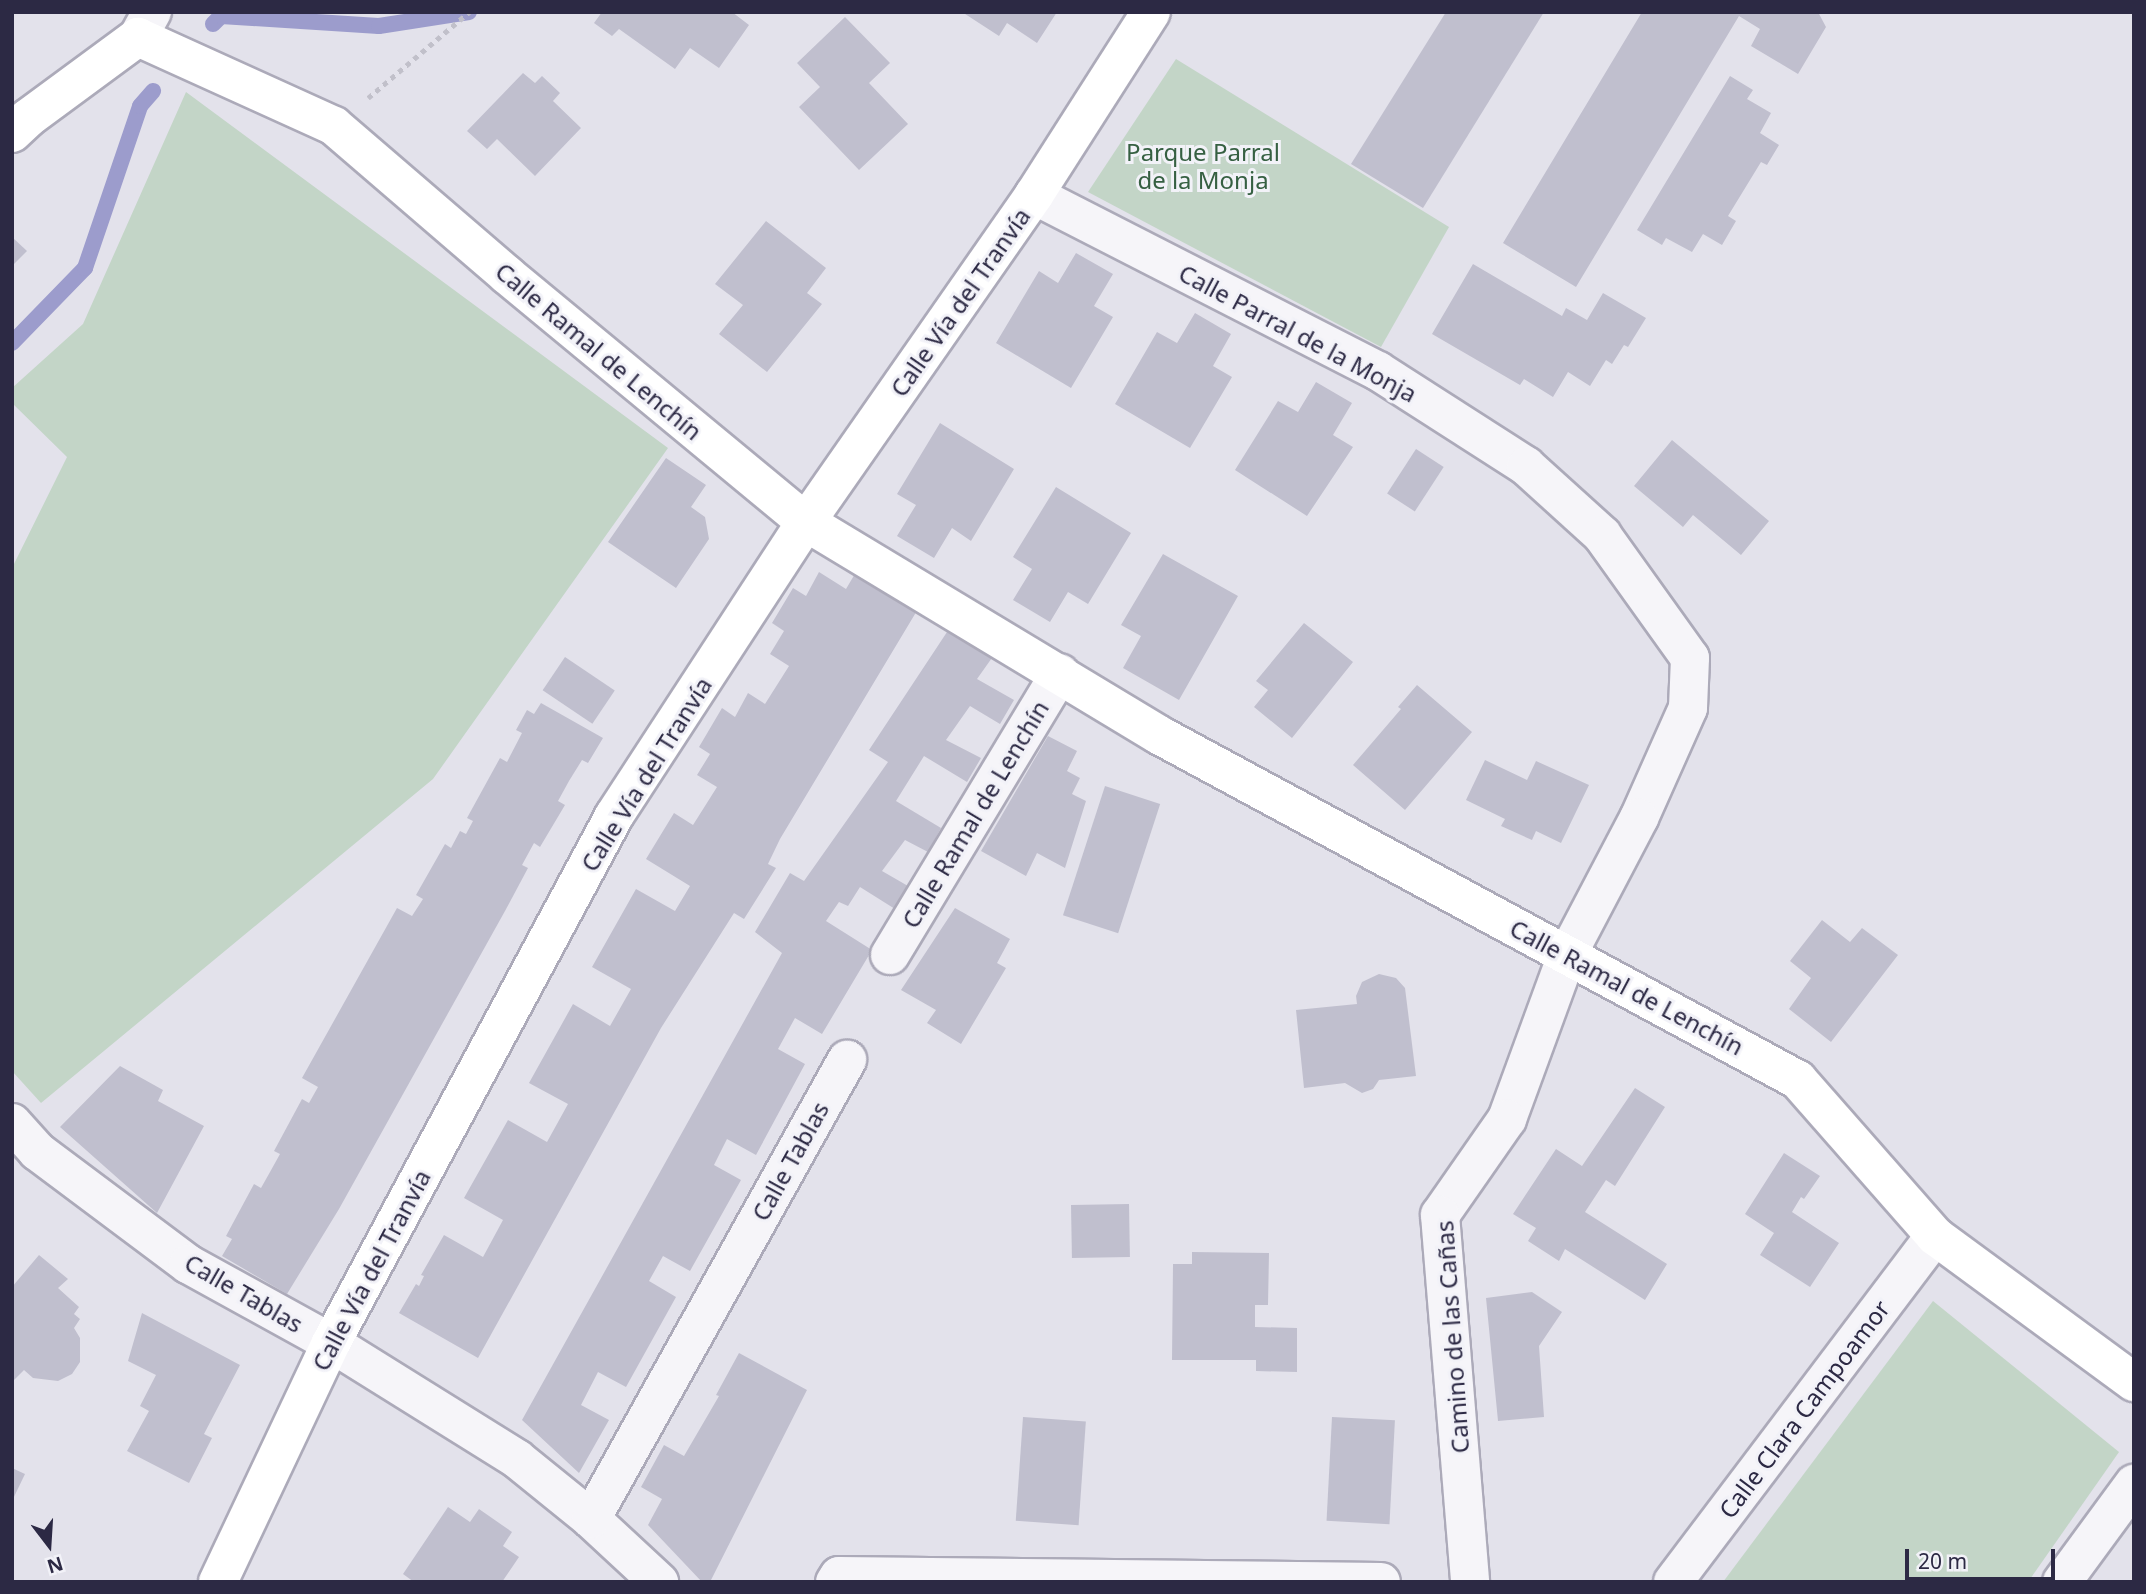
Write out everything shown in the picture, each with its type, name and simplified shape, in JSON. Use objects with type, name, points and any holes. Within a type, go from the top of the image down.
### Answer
[{"type":"street","name":"Calle Vía del Tranvía","points":[[218,1582],[331,1343],[614,816],[806,522],[1034,195],[1151,12]]},
{"type":"street","name":"Calle Ramal de Lenchín","points":[[145,24],[334,125],[507,275],[806,522],[1159,735],[1798,1080],[1935,1236],[2134,1381]]},
{"type":"street","points":[[12,133],[145,24]]},
{"type":"street","name":"Calle Parral de la Monja","points":[[1034,195],[1378,371],[1526,466],[1602,535],[1690,658],[1688,708],[1639,818],[1567,955]]},
{"type":"street","name":"Calle Ramal de Lenchín","points":[[890,955],[1060,673]]},
{"type":"street","name":"Camino de las Cañas","points":[[1470,1582],[1440,1215],[1507,1119],[1567,955]]},
{"type":"street","name":"Calle Tablas","points":[[591,1519],[846,1060]]},
{"type":"street","name":"Calle Tablas","points":[[12,1123],[37,1151],[188,1264],[331,1343],[516,1459],[591,1519],[659,1582]]},
{"type":"street","name":"Calle Clara Campoamor","points":[[1673,1582],[1935,1236]]},
{"type":"street","points":[[2062,1582],[2134,1484]]},
{"type":"street","points":[[835,1582],[839,1576],[1381,1582]]},
{"type":"path","points":[[334,125],[468,12]]},
{"type":"green space","name":"Parque Parral de la Monja","points":[[1176,59],[1449,227],[1381,347],[1088,192]]},
{"type":"green space","points":[[186,92],[668,448],[433,779],[41,1103],[12,1071],[12,568],[67,457],[12,403],[12,388],[83,324]]},
{"type":"green space","points":[[1933,1301],[2119,1452],[2028,1582],[1723,1582]]},
{"type":"building","points":[[602,12],[732,12],[749,25],[719,68],[690,48],[675,69],[619,29],[612,36],[594,23]]},
{"type":"building","points":[[962,12],[1057,12],[1037,43],[1007,23],[999,36]]},
{"type":"building","points":[[1446,12],[1544,12],[1423,208],[1351,164]]},
{"type":"building","points":[[1642,12],[1818,12],[1826,27],[1798,74],[1751,46],[1760,29],[1739,16],[1576,287],[1503,243]]},
{"type":"building","points":[[845,17],[890,63],[869,83],[908,124],[859,170],[799,107],[820,87],[797,63]]},
{"type":"building","points":[[523,73],[535,83],[542,76],[560,93],[553,101],[581,128],[535,176],[497,139],[487,149],[467,131]]},
{"type":"building","points":[[1730,76],[1753,90],[1747,99],[1771,113],[1760,133],[1779,145],[1767,165],[1761,162],[1728,216],[1736,221],[1722,245],[1703,234],[1692,252],[1666,238],[1662,245],[1637,230]]},
{"type":"building","points":[[766,221],[826,268],[807,293],[822,304],[767,372],[719,334],[743,305],[715,284]]},
{"type":"building","points":[[12,237],[27,251],[12,266]]},
{"type":"building","points":[[1076,253],[1113,274],[1094,306],[1113,317],[1071,388],[996,343],[1039,271],[1058,283]]},
{"type":"building","points":[[1473,264],[1562,316],[1566,308],[1587,320],[1603,293],[1646,318],[1628,347],[1624,345],[1612,364],[1606,360],[1590,386],[1568,372],[1553,397],[1524,379],[1520,385],[1432,334]]},
{"type":"building","points":[[1195,313],[1231,334],[1213,366],[1232,377],[1190,448],[1115,404],[1157,332],[1177,343]]},
{"type":"building","points":[[1316,382],[1352,403],[1333,435],[1353,447],[1307,516],[1235,470],[1278,401],[1298,412]]},
{"type":"building","points":[[940,423],[1014,469],[971,541],[952,528],[934,558],[897,536],[916,505],[897,494]]},
{"type":"building","points":[[1672,440],[1769,521],[1741,555],[1693,515],[1683,527],[1634,486]]},
{"type":"building","points":[[1416,449],[1444,467],[1415,511],[1387,493]]},
{"type":"building","points":[[666,458],[706,485],[691,507],[705,517],[709,539],[676,588],[608,542]]},
{"type":"building","points":[[1056,487],[1131,533],[1088,604],[1068,592],[1050,622],[1013,600],[1032,569],[1013,557]]},
{"type":"building","points":[[1163,554],[1238,596],[1179,700],[1123,668],[1141,636],[1121,625]]},
{"type":"building","points":[[859,567],[921,604],[780,839],[768,864],[776,868],[744,919],[734,913],[661,1028],[478,1358],[399,1313],[416,1284],[419,1286],[424,1276],[421,1275],[444,1235],[483,1257],[503,1220],[464,1198],[508,1120],[547,1142],[568,1104],[529,1083],[573,1004],[610,1026],[631,989],[592,967],[636,889],[675,911],[690,886],[646,859],[674,813],[693,825],[717,787],[697,775],[710,754],[699,747],[722,708],[735,717],[748,693],[765,704],[789,666],[770,654],[784,631],[772,623],[793,588],[806,596],[819,572],[846,589]]},
{"type":"building","points":[[1304,623],[1353,662],[1292,738],[1254,707],[1268,690],[1256,681]]},
{"type":"building","points":[[949,629],[994,655],[977,679],[1014,700],[1000,724],[970,706],[946,740],[981,758],[967,782],[924,756],[896,801],[941,828],[928,852],[905,840],[882,871],[908,886],[895,909],[860,887],[848,906],[839,902],[826,921],[872,950],[822,1034],[795,1018],[778,1049],[805,1064],[756,1155],[727,1139],[714,1165],[741,1180],[690,1271],[663,1256],[649,1281],[676,1297],[626,1387],[598,1372],[581,1405],[609,1420],[579,1473],[522,1420],[782,953],[755,932],[790,873],[804,881],[888,762],[869,750]]},
{"type":"building","points":[[565,657],[615,691],[592,724],[543,690]]},
{"type":"building","points":[[1417,685],[1472,732],[1405,810],[1353,765],[1401,709],[1398,707]]},
{"type":"building","points":[[541,703],[603,738],[588,763],[582,760],[569,781],[558,801],[565,805],[540,847],[534,843],[522,865],[528,868],[505,911],[339,1209],[287,1294],[222,1256],[232,1239],[226,1236],[254,1184],[261,1188],[280,1154],[274,1151],[302,1099],[309,1103],[318,1087],[302,1078],[397,908],[412,916],[423,899],[416,895],[445,844],[451,848],[460,831],[466,834],[473,821],[467,818],[500,758],[507,762],[522,733],[516,730],[527,710],[534,714]]},
{"type":"building","points":[[1048,736],[1077,751],[1067,771],[1080,778],[1072,794],[1086,801],[1065,868],[1037,853],[1026,876],[981,851]]},
{"type":"building","points":[[1485,760],[1527,780],[1536,761],[1589,785],[1561,843],[1536,831],[1532,840],[1501,826],[1505,819],[1466,800]]},
{"type":"building","points":[[1105,786],[1160,804],[1118,933],[1063,915]]},
{"type":"building","points":[[955,908],[1010,939],[997,963],[1006,968],[961,1044],[927,1023],[936,1010],[901,990]]},
{"type":"building","points":[[1822,920],[1850,942],[1862,928],[1898,955],[1831,1042],[1789,1009],[1811,978],[1790,961]]},
{"type":"building","points":[[1379,974],[1396,978],[1405,988],[1416,1076],[1379,1080],[1373,1089],[1362,1093],[1345,1083],[1304,1088],[1296,1010],[1357,1004],[1356,996],[1362,982]]},
{"type":"building","points":[[120,1066],[163,1090],[158,1101],[204,1126],[157,1213],[60,1127]]},
{"type":"building","points":[[1635,1088],[1665,1107],[1615,1186],[1606,1180],[1585,1212],[1667,1264],[1645,1300],[1565,1249],[1559,1261],[1528,1241],[1536,1228],[1513,1214],[1556,1149],[1582,1166]]},
{"type":"building","points":[[1784,1153],[1820,1176],[1804,1199],[1801,1197],[1792,1212],[1839,1243],[1810,1287],[1760,1255],[1774,1233],[1745,1214]]},
{"type":"building","points":[[1129,1204],[1130,1257],[1072,1258],[1071,1205]]},
{"type":"building","points":[[1192,1252],[1269,1253],[1268,1305],[1255,1305],[1255,1327],[1297,1328],[1297,1372],[1256,1371],[1256,1360],[1172,1360],[1173,1264],[1192,1264]]},
{"type":"building","points":[[39,1255],[68,1279],[58,1288],[79,1307],[74,1314],[80,1319],[74,1328],[80,1338],[80,1362],[72,1374],[58,1381],[33,1378],[24,1370],[12,1382],[12,1287]]},
{"type":"building","points":[[1532,1292],[1562,1312],[1539,1346],[1544,1417],[1498,1421],[1486,1298]]},
{"type":"building","points":[[142,1313],[240,1365],[204,1434],[212,1438],[189,1483],[127,1451],[149,1411],[140,1406],[156,1375],[128,1361]]},
{"type":"building","points":[[739,1353],[807,1390],[710,1582],[702,1582],[648,1525],[662,1499],[641,1487],[664,1445],[684,1456],[719,1396],[716,1395]]},
{"type":"building","points":[[1023,1417],[1086,1421],[1079,1525],[1016,1521]]},
{"type":"building","points":[[1332,1417],[1395,1420],[1389,1524],[1327,1521]]},
{"type":"building","points":[[12,1468],[25,1474],[12,1501]]},
{"type":"building","points":[[448,1507],[470,1522],[479,1509],[512,1532],[503,1546],[519,1557],[502,1582],[414,1582],[403,1574]]},
{"type":"waterway","points":[[213,24],[221,16],[379,26],[469,12]]},
{"type":"waterway","points":[[12,343],[85,268],[140,106],[153,91]]}]
